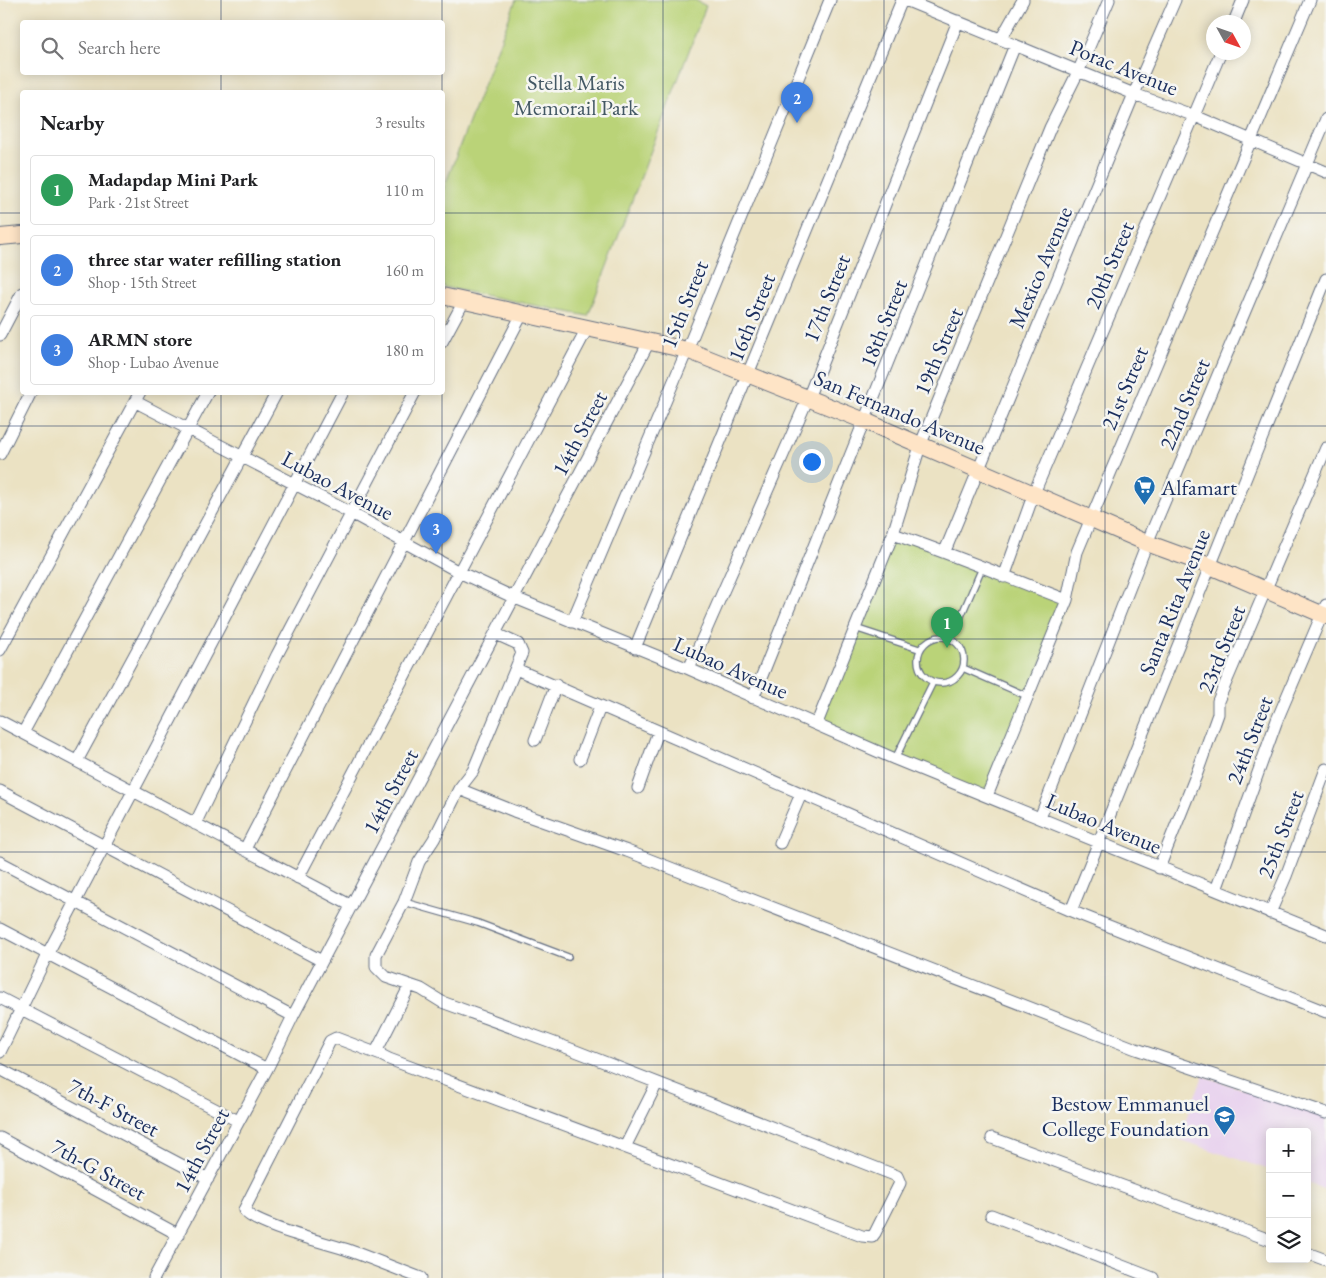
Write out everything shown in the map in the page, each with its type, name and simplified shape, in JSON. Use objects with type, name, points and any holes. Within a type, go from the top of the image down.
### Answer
[{"type":"main road","points":[[0,237],[20,235]]},
{"type":"main road","name":"San Fernando Avenue","points":[[445,297],[687,350],[978,468],[1147,542],[1325,612]]},
{"type":"street","name":"15th Street","points":[[572,622],[687,350],[830,0]]},
{"type":"street","name":"Porac Avenue","points":[[904,0],[1134,94],[1194,116],[1326,172]]},
{"type":"street","name":"16th Street","points":[[635,648],[904,0]]},
{"type":"street","points":[[1001,39],[1023,0]]},
{"type":"street","name":"19th Street","points":[[816,723],[893,534],[920,446],[1050,128],[1079,70],[1109,0]]},
{"type":"street","name":"Mexico Avenue","points":[[945,551],[1134,94],[1175,0]]},
{"type":"street","points":[[1237,15],[1243,0]]},
{"type":"street","name":"21st Street","points":[[987,796],[1067,600],[1077,552],[1310,0]]},
{"type":"street","name":"17th Street","points":[[689,669],[808,398],[958,21]]},
{"type":"street","name":"18th Street","points":[[752,698],[1015,45]]},
{"type":"street","name":"20th Street","points":[[1004,576],[1034,493],[1218,60]]},
{"type":"street","name":"22nd Street","points":[[1040,818],[1147,542],[1326,119]]},
{"type":"street","name":"Santa Rita Avenue","points":[[1071,911],[1101,841],[1326,279]]},
{"type":"street","points":[[0,335],[20,297]]},
{"type":"street","points":[[445,336],[464,301]]},
{"type":"street","points":[[245,849],[522,314]]},
{"type":"street","points":[[298,878],[588,327]]},
{"type":"street","name":"14th Street","points":[[154,1278],[267,1069],[293,1016],[649,342]]},
{"type":"street","points":[[0,454],[30,395]]},
{"type":"street","points":[[23,733],[190,429],[207,395]]},
{"type":"street","points":[[77,761],[275,395]]},
{"type":"street","points":[[0,1052],[48,953],[77,902],[341,395]]},
{"type":"street","points":[[195,824],[277,656],[413,395]]},
{"type":"street","points":[[0,650],[138,397]]},
{"type":"street","name":"Lubao Avenue","points":[[138,397],[190,429],[242,457],[351,513],[459,572],[515,598],[689,669],[895,759],[1101,841],[1159,868],[1326,935]]},
{"type":"street","name":"23rd Street","points":[[1159,868],[1193,785],[1218,714],[1218,701],[1326,448]]},
{"type":"street","points":[[893,534],[945,551],[982,568],[1067,600]]},
{"type":"street","name":"24th Street","points":[[1216,890],[1277,720],[1325,612]]},
{"type":"street","points":[[421,1278],[348,1250],[302,1236],[251,1216],[244,1210],[330,1041],[336,1038],[381,1054],[398,1063],[867,1237],[872,1237],[876,1233],[900,1183],[900,1178],[897,1176],[568,1048],[442,1002],[410,985],[386,977],[376,967],[376,955],[404,902],[419,862],[434,839],[459,789],[473,771],[522,653],[522,647],[496,634]]},
{"type":"street","points":[[516,669],[1071,911],[1326,1012]]},
{"type":"street","points":[[536,740],[556,685]]},
{"type":"street","points":[[580,759],[600,707]]},
{"type":"street","points":[[0,721],[352,906]]},
{"type":"street","points":[[638,788],[658,732]]},
{"type":"street","name":"25th Street","points":[[1270,913],[1286,876],[1326,769]]},
{"type":"street","points":[[459,789],[532,818],[627,851],[1136,1049],[1326,1112]]},
{"type":"street","points":[[0,790],[322,961]]},
{"type":"street","points":[[780,843],[801,794]]},
{"type":"street","points":[[0,862],[293,1016]]},
{"type":"street","points":[[0,929],[267,1069]]},
{"type":"street","points":[[381,1054],[378,1048],[410,985]]},
{"type":"street","points":[[0,998],[238,1122]]},
{"type":"street","name":"7th-F Street","points":[[0,1069],[208,1179]]},
{"type":"street","points":[[625,1146],[657,1083]]},
{"type":"street","name":"7th-G Street","points":[[0,1138],[178,1235]]},
{"type":"street","points":[[992,1138],[1266,1239]]},
{"type":"street","points":[[991,1214],[1153,1278]]},
{"type":"street","points":[[1311,1255],[1326,1260]]},
{"type":"lane","points":[[951,639],[982,568]]},
{"type":"lane","points":[[854,628],[919,649]]},
{"type":"lane","points":[[940,636],[951,639],[959,646],[963,654],[963,668],[958,676],[947,683],[933,682],[925,677],[919,669],[917,661],[919,649],[927,640],[940,636]]},
{"type":"lane","points":[[963,668],[1028,696]]},
{"type":"lane","points":[[895,759],[933,682]]},
{"type":"lane","points":[[404,902],[478,923],[568,958]]},
{"type":"shaded area","name":"Bestow Emmanuel College Foundation","points":[[1203,1076],[1326,1117],[1326,1190],[1311,1184],[1311,1128],[1266,1128],[1266,1169],[1178,1139]]},
{"type":"green space","name":"Stella Maris Memorail Park","points":[[516,0],[695,0],[706,6],[588,316],[445,287],[445,185]]},
{"type":"green space","points":[[893,534],[1067,600],[987,796],[817,723]]},
{"type":"place","name":"three star water refilling station","points":[[797,123]]},
{"type":"place","name":"Alfamart","points":[[1145,506]]},
{"type":"place","name":"ARMN store","points":[[436,554]]},
{"type":"place","name":"Madapdap Mini Park","points":[[947,648]]},
{"type":"place","name":"Bestow Emmanuel College Foundation","points":[[1225,1135]]}]
